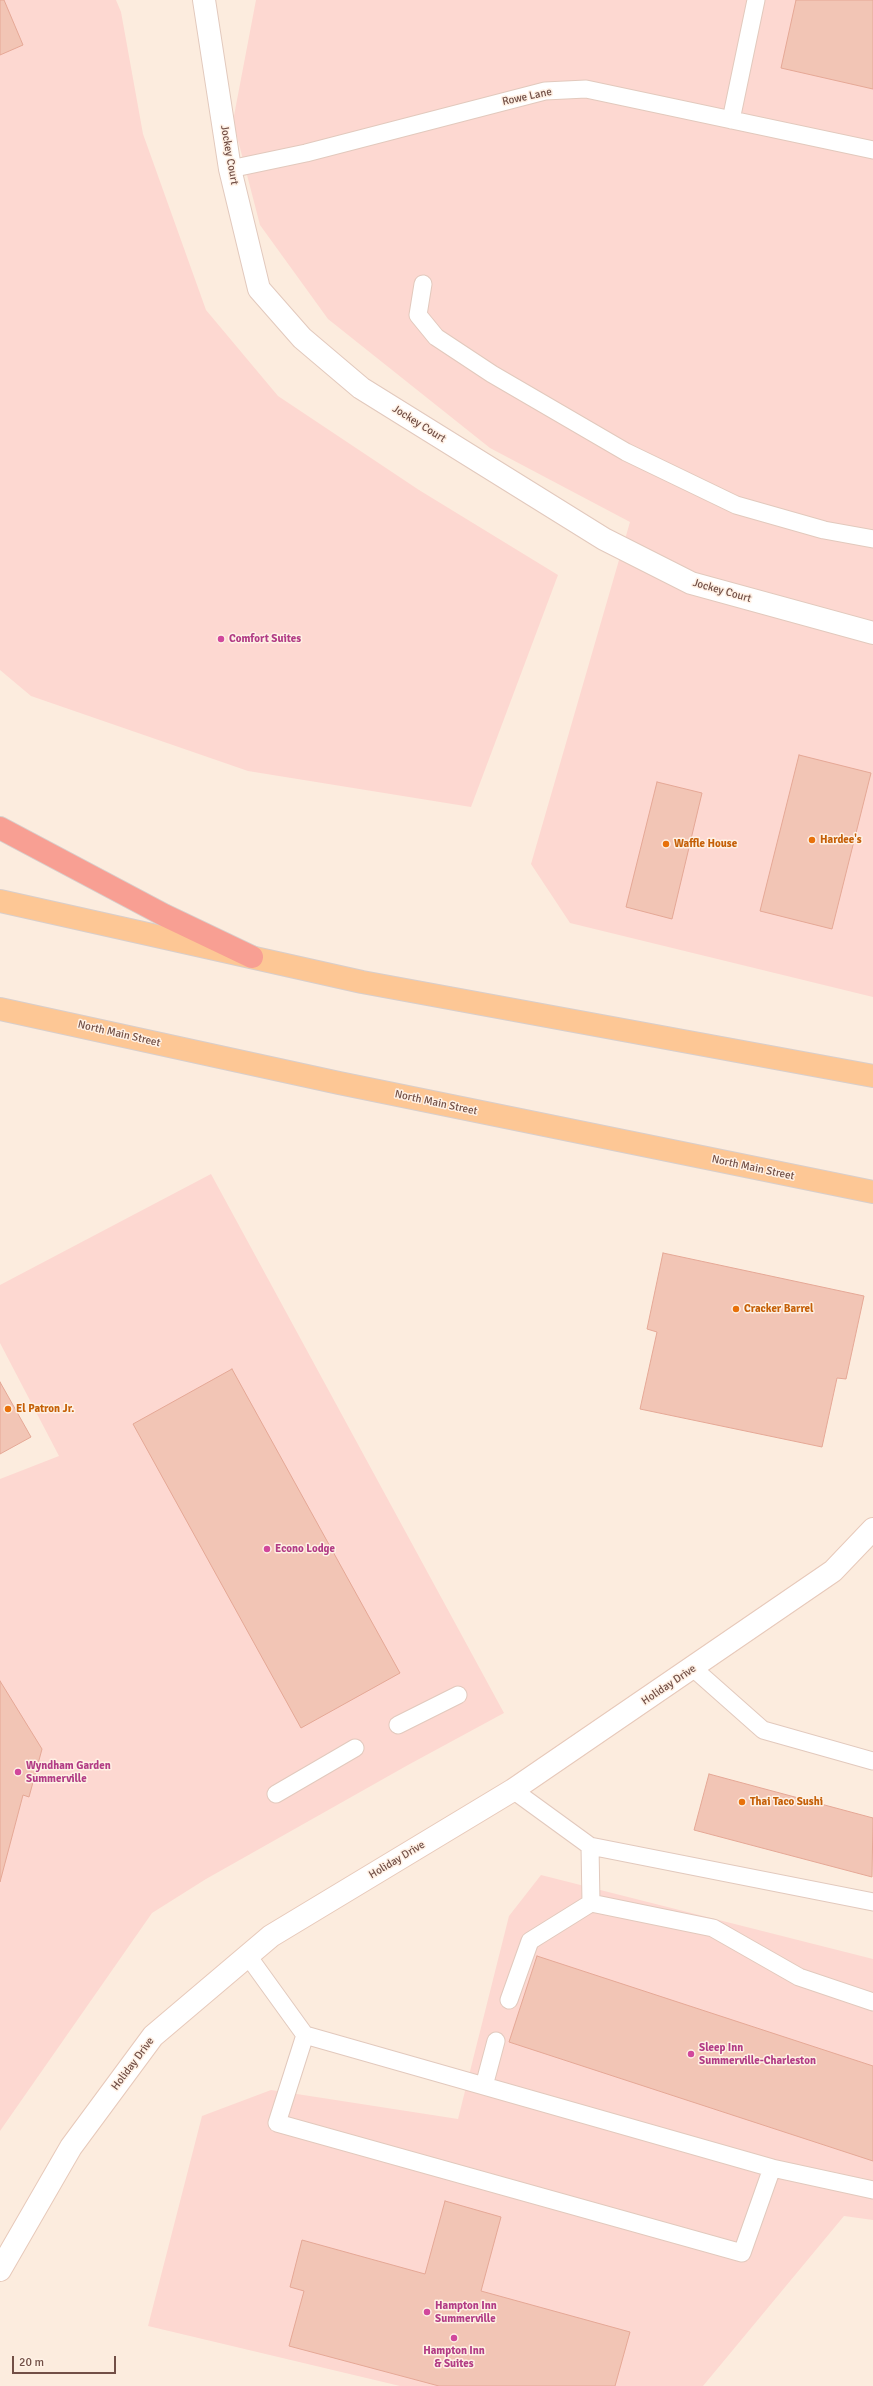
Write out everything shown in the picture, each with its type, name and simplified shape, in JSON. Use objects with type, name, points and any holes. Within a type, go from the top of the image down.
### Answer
[{"type":"highway","points":[[0,828],[164,915],[252,957]]},
{"type":"main road","name":"Jockey Court","points":[[204,0],[230,169],[259,289],[302,338],[361,388],[604,539],[691,583],[873,633]]},
{"type":"main road","points":[[0,901],[362,982],[873,1076]]},
{"type":"main road","name":"North Main Street","points":[[0,1009],[339,1083],[873,1192]]},
{"type":"main road","name":"Holiday Drive","points":[[0,2270],[71,2147],[153,2036],[271,1936],[513,1790],[694,1668],[833,1571],[873,1529]]},
{"type":"lane","points":[[731,120],[756,0]]},
{"type":"lane","name":"Rowe Lane","points":[[230,169],[306,154],[545,91],[586,89],[873,150]]},
{"type":"lane","points":[[423,284],[418,315],[436,336],[492,374],[626,452],[736,505],[824,530],[873,539]]},
{"type":"lane","points":[[694,1668],[763,1730],[873,1761]]},
{"type":"lane","points":[[398,1725],[458,1695]]},
{"type":"lane","points":[[276,1794],[355,1748]]},
{"type":"lane","points":[[513,1790],[590,1846],[873,1902]]},
{"type":"lane","points":[[590,1846],[591,1903]]},
{"type":"lane","points":[[509,2000],[530,1941],[591,1903],[713,1928],[799,1977],[873,2002]]},
{"type":"lane","points":[[248,1956],[305,2035],[772,2168],[873,2190]]},
{"type":"lane","points":[[305,2035],[277,2123],[742,2253],[772,2168]]},
{"type":"lane","points":[[484,2086],[496,2041]]},
{"type":"shaded area","points":[[0,0],[116,0],[121,12],[143,134],[206,310],[278,396],[419,490],[558,575],[471,807],[248,771],[31,696],[0,670]]},
{"type":"shaded area","points":[[256,0],[873,0],[873,997],[570,923],[531,864],[630,522],[490,448],[328,319],[260,225],[233,121]]},
{"type":"shaded area","points":[[211,1174],[504,1713],[408,1765],[206,1879],[152,1913],[0,2131],[0,1479],[59,1456],[0,1343],[0,1285]]},
{"type":"shaded area","points":[[541,1875],[873,1959],[873,2220],[844,2216],[703,2386],[400,2386],[148,2326],[202,2116],[271,2090],[458,2119],[509,1916]]},
{"type":"building","points":[[0,0],[4,0],[23,45],[0,55]]},
{"type":"building","points":[[796,0],[873,0],[873,89],[781,68]]},
{"type":"building","points":[[799,755],[871,773],[832,929],[760,911]]},
{"type":"building","points":[[657,782],[702,793],[672,919],[626,907]]},
{"type":"building","points":[[663,1253],[864,1296],[846,1379],[837,1378],[822,1447],[640,1409],[657,1332],[647,1329]]},
{"type":"building","name":"Econo Lodge","points":[[232,1369],[400,1673],[301,1728],[133,1424]]},
{"type":"building","name":"El Patron Jr.","points":[[0,1382],[31,1437],[0,1454]]},
{"type":"building","name":"Wyndham Garden Summerville","points":[[0,1681],[42,1749],[29,1797],[23,1795],[0,1882]]},
{"type":"building","points":[[709,1774],[873,1818],[872,1877],[694,1830]]},
{"type":"building","name":"Sleep Inn Summerville-Charleston","points":[[537,1956],[873,2066],[873,2161],[509,2042]]},
{"type":"building","name":"Hampton Inn Summerville","points":[[445,2201],[501,2217],[481,2291],[630,2332],[615,2386],[439,2386],[289,2346],[304,2291],[290,2287],[302,2240],[425,2274]]},
{"type":"place","name":"Comfort Suites","points":[[221,639]]},
{"type":"place","name":"Hardee's","points":[[812,840]]},
{"type":"place","name":"Waffle House","points":[[666,844]]},
{"type":"place","name":"Cracker Barrel","points":[[736,1309]]},
{"type":"place","name":"El Patron Jr.","points":[[8,1409]]},
{"type":"place","name":"Econo Lodge","points":[[267,1549]]},
{"type":"place","name":"Wyndham Garden Summerville","points":[[18,1772]]},
{"type":"place","name":"Thai Taco Sushi","points":[[742,1802]]},
{"type":"place","name":"Sleep Inn Summerville-Charleston","points":[[691,2054]]},
{"type":"place","name":"Hampton Inn Summerville","points":[[427,2312]]},
{"type":"place","name":"Hampton Inn & Suites","points":[[454,2338]]}]
